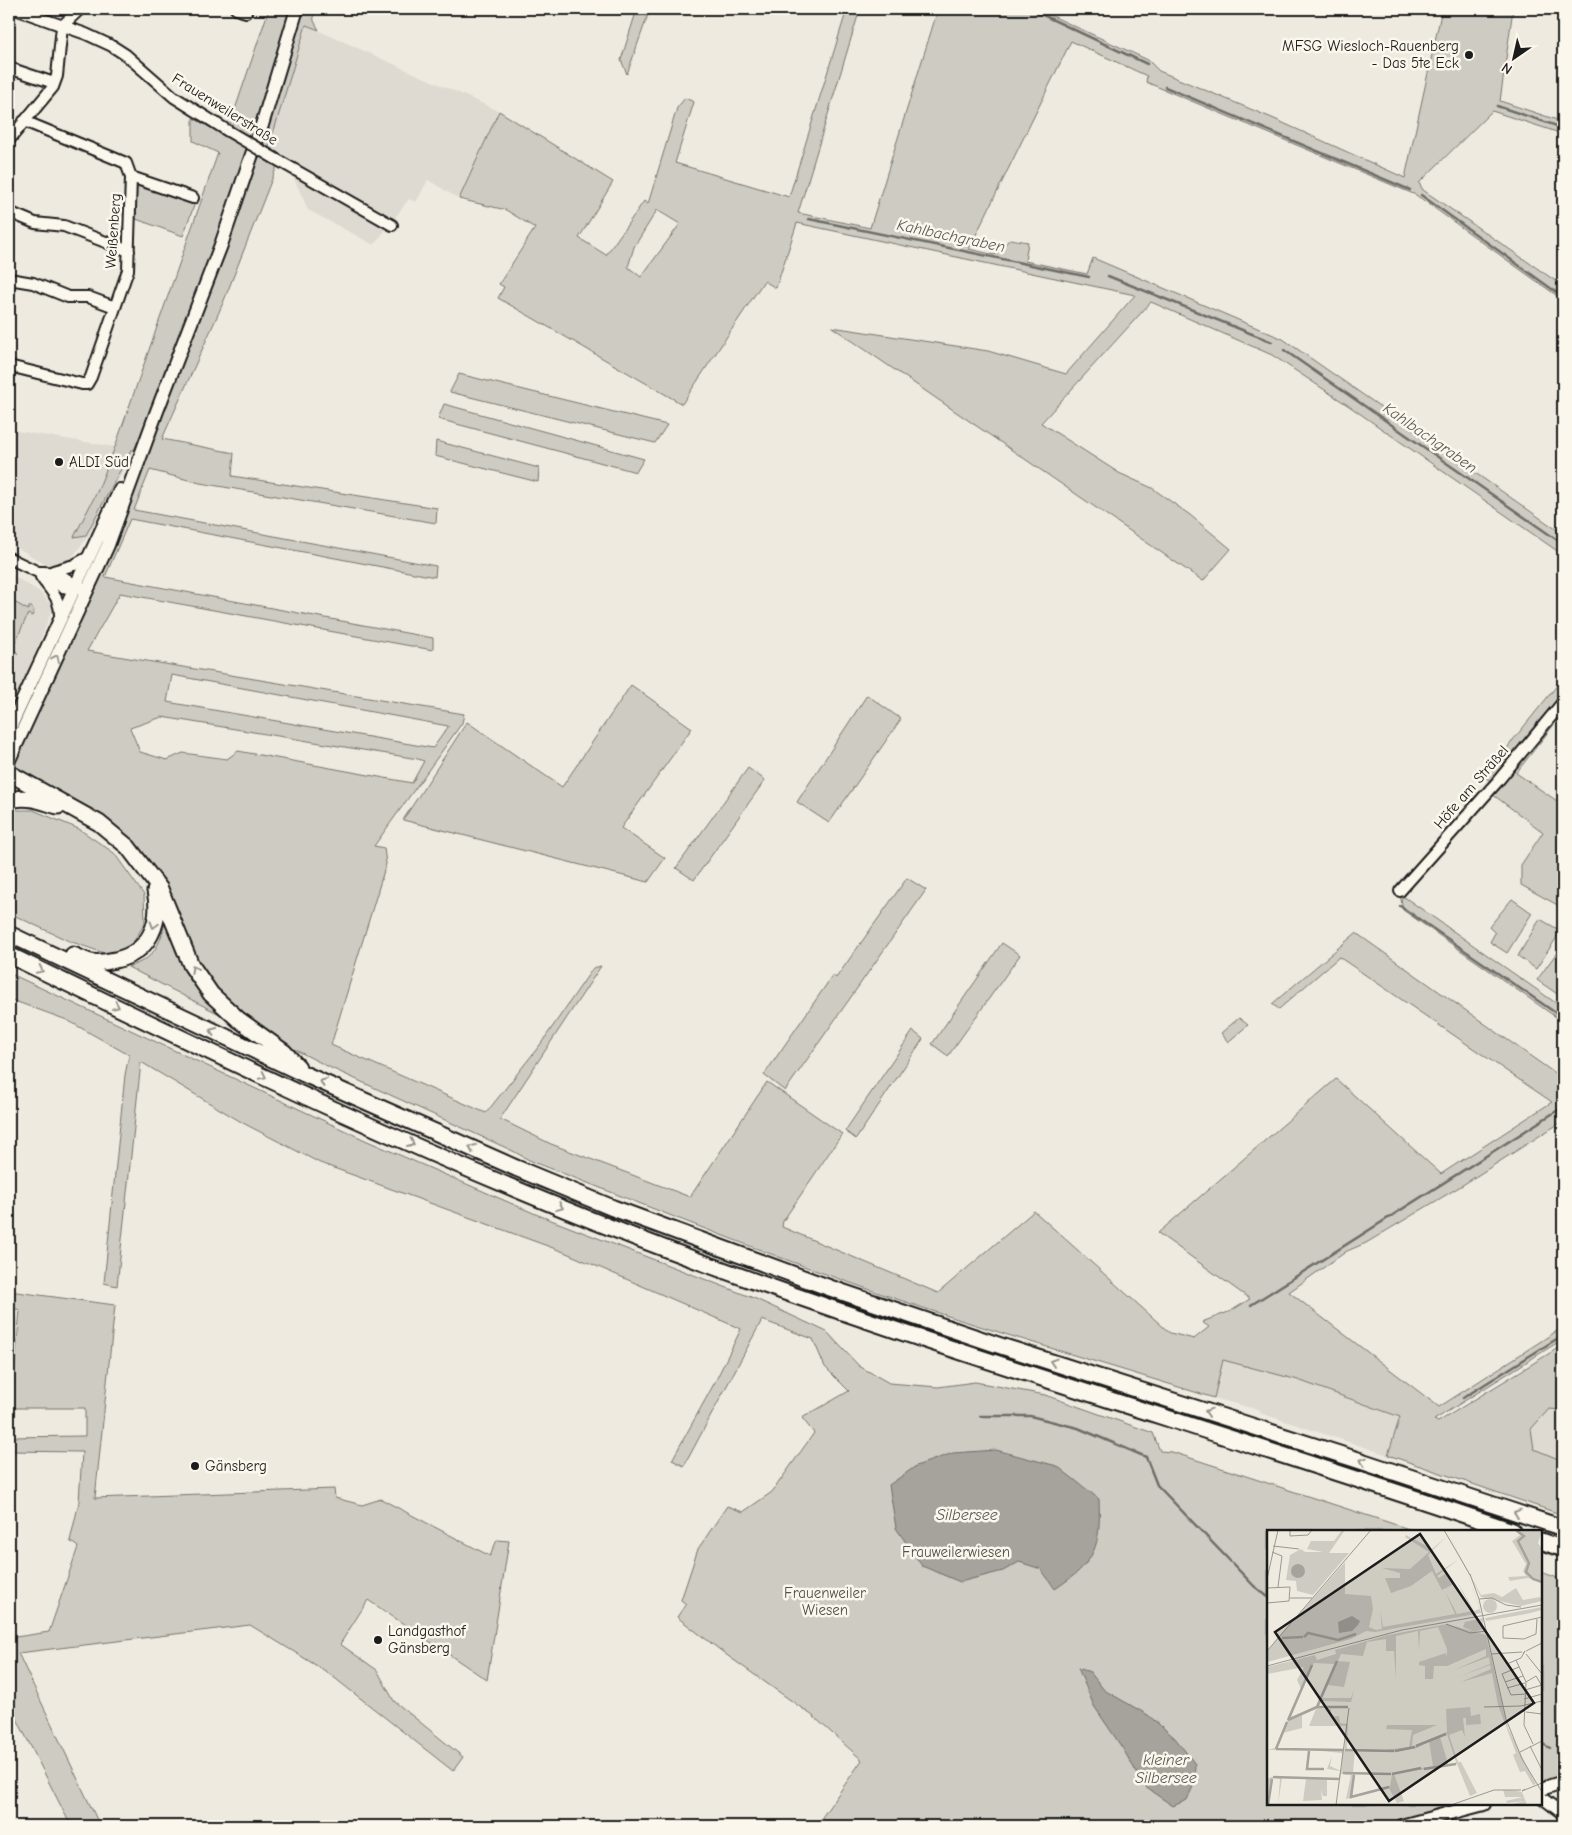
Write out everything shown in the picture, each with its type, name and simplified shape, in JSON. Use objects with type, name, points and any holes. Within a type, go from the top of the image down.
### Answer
[{"type":"highway","points":[[9,773],[99,822],[116,835],[142,864],[160,889],[191,965],[206,987],[238,1020],[284,1052],[304,1074]]},
{"type":"highway","points":[[9,788],[27,798]]},
{"type":"highway","points":[[9,801],[14,798],[27,798],[79,811]]},
{"type":"highway","points":[[14,937],[91,962],[105,962],[135,953],[153,932],[156,921],[158,903],[152,877]]},
{"type":"highway","points":[[14,937],[304,1074],[516,1168],[613,1208],[774,1268],[998,1345],[1352,1458],[1563,1528]]},
{"type":"highway","points":[[9,955],[290,1089],[473,1171],[615,1230],[815,1303],[993,1363],[1199,1428],[1509,1530]]},
{"type":"highway","points":[[1542,1541],[1563,1549]]},
{"type":"main road","points":[[9,730],[60,621],[80,591],[90,584],[108,545],[157,411],[188,336],[240,193],[297,9]]},
{"type":"main road","points":[[9,760],[80,591],[89,557],[157,411]]},
{"type":"main road","points":[[1542,1789],[1563,1782]]},
{"type":"main road","points":[[1401,1826],[1480,1805]]},
{"type":"street","name":"Frauenweilerstraße","points":[[15,9],[86,34],[119,50],[174,97],[274,158],[392,225]]},
{"type":"street","points":[[9,140],[54,83],[57,76],[62,26],[80,9]]},
{"type":"street","points":[[236,9],[246,12]]},
{"type":"street","points":[[9,68],[54,83]]},
{"type":"street","name":"Weißenberg","points":[[9,366],[87,384],[128,270],[131,177],[126,163],[24,121]]},
{"type":"street","points":[[131,177],[193,198]]},
{"type":"street","points":[[9,212],[35,223],[64,226],[129,251]]},
{"type":"street","points":[[9,279],[33,284],[68,297],[88,297],[115,307]]},
{"type":"street","points":[[38,572],[52,572],[74,565],[89,557]]},
{"type":"street","points":[[9,558],[62,586],[80,591]]},
{"type":"street","points":[[38,572],[58,599],[60,621]]},
{"type":"street","points":[[52,572],[61,575],[80,591]]},
{"type":"street","name":"Höfe am Sträßel","points":[[1400,891],[1497,782],[1563,702]]},
{"type":"street","points":[[1542,1798],[1563,1814]]},
{"type":"shaded area","points":[[306,25],[499,111],[459,199],[428,180],[416,202],[409,199],[374,245],[308,210],[293,176],[265,160]]},
{"type":"shaded area","points":[[9,431],[134,450],[91,532],[71,559],[47,565],[9,543]]},
{"type":"shaded area","points":[[9,573],[40,592],[53,607],[34,657],[9,712]]},
{"type":"shaded area","points":[[1563,1345],[1563,1471],[1439,1424]]},
{"type":"shaded area","points":[[1223,1360],[1298,1380],[1400,1417],[1388,1455],[1260,1413],[1259,1410],[1214,1398]]},
{"type":"green space","points":[[269,9],[291,9],[238,180],[193,306],[167,374],[134,450],[131,450],[86,535],[74,537],[98,490],[115,447],[218,153],[193,141],[193,118],[226,136]]},
{"type":"green space","points":[[302,9],[313,9],[314,21],[319,30],[306,25],[265,160],[277,166],[223,303],[162,439],[234,453],[232,476],[437,508],[436,523],[200,483],[150,470],[134,510],[436,566],[435,577],[130,519],[105,577],[433,638],[433,650],[120,593],[87,651],[464,714],[462,723],[374,846],[384,848],[386,864],[331,1045],[486,1113],[540,1045],[593,968],[601,966],[500,1119],[551,1144],[690,1197],[767,1082],[842,1134],[783,1221],[782,1227],[938,1293],[1034,1211],[1170,1333],[1194,1339],[1209,1327],[1202,1322],[1231,1311],[1250,1299],[1158,1233],[1336,1079],[1441,1174],[1552,1102],[1339,957],[1279,1009],[1272,1004],[1356,933],[1563,1079],[1563,1121],[1461,1186],[1366,1243],[1347,1251],[1289,1292],[1439,1407],[1563,1327],[1563,1339],[1434,1420],[1438,1422],[1563,1345],[1563,1410],[1549,1409],[1531,1429],[1534,1449],[1563,1461],[1563,1515],[1388,1455],[1400,1417],[1298,1380],[1223,1360],[1214,1398],[923,1308],[749,1246],[529,1160],[329,1067],[284,1044],[251,1023],[224,996],[201,969],[178,914],[146,856],[101,814],[23,776],[17,769],[15,762],[17,752],[164,409],[218,270],[259,153]],"holes":[[[172,675],[448,726],[448,727],[433,748],[167,702]],[[162,717],[418,759],[424,761],[412,783],[238,751],[227,759],[183,753],[167,760],[140,752],[130,728]]]},
{"type":"green space","points":[[637,9],[650,9],[627,74],[621,60]]},
{"type":"green space","points":[[847,9],[860,9],[798,213],[870,228],[938,9],[1037,9],[1148,60],[1159,71],[1272,118],[1405,178],[1442,9],[1513,9],[1500,101],[1563,122],[1563,134],[1492,111],[1419,183],[1423,190],[1563,286],[1563,300],[1416,195],[1146,82],[1147,76],[1071,41],[969,249],[995,255],[1010,239],[1028,242],[1025,261],[1087,274],[1093,258],[1283,339],[1563,534],[1563,555],[1349,406],[1272,355],[1151,302],[1041,423],[1119,473],[1152,488],[1190,515],[1231,549],[1203,581],[832,327],[988,351],[1066,374],[1135,295],[797,223],[776,288],[764,281],[682,404],[498,298],[504,287],[499,284],[535,228],[506,210],[459,199],[499,111],[613,182],[579,238],[606,255],[644,201],[648,204],[677,108],[685,98],[694,102],[675,163],[789,197]],"holes":[[[657,210],[680,224],[641,277],[628,267],[634,247]]]},
{"type":"green space","points":[[141,184],[195,203],[183,236],[136,219],[137,186]]},
{"type":"green space","points":[[459,374],[667,425],[655,443],[450,392]]},
{"type":"green space","points":[[444,404],[644,459],[636,472],[438,419]]},
{"type":"green space","points":[[436,441],[539,468],[538,482],[435,456]]},
{"type":"green space","points":[[9,599],[28,610],[29,607],[32,607],[34,611],[32,616],[28,614],[13,647],[18,654],[10,659]]},
{"type":"green space","points":[[1563,678],[1563,713],[1516,773],[1563,805],[1563,908],[1521,885],[1521,865],[1543,832],[1492,794],[1498,786],[1486,778],[1513,740]]},
{"type":"green space","points":[[631,685],[692,728],[621,828],[665,858],[648,882],[403,820],[467,722],[562,787]]},
{"type":"green space","points":[[867,695],[901,719],[829,823],[797,802]]},
{"type":"green space","points":[[748,768],[765,780],[694,880],[676,868]]},
{"type":"green space","points":[[9,810],[33,810],[79,829],[114,853],[144,895],[145,923],[131,946],[120,951],[104,953],[69,941],[9,913]]},
{"type":"green space","points":[[907,878],[926,890],[785,1091],[764,1075],[833,975],[836,978]]},
{"type":"green space","points":[[1400,894],[1563,1008],[1563,1022],[1403,910]]},
{"type":"green space","points":[[1512,899],[1532,913],[1507,953],[1490,942],[1495,933],[1489,927]]},
{"type":"green space","points":[[165,919],[176,952],[191,982],[225,1017],[128,967],[151,955],[162,935]]},
{"type":"green space","points":[[1540,919],[1561,931],[1536,969],[1518,956]]},
{"type":"green space","points":[[1002,943],[1020,955],[948,1056],[932,1044]]},
{"type":"green space","points":[[1563,944],[1563,998],[1537,980]]},
{"type":"green space","name":"Frauweilerwiesen","points":[[9,973],[365,1140],[538,1215],[756,1299],[827,1332],[859,1366],[889,1383],[938,1387],[975,1382],[1045,1395],[1153,1433],[1160,1451],[1172,1452],[1412,1530],[1267,1530],[1267,1805],[1458,1805],[1379,1826],[816,1826],[862,1760],[813,1716],[728,1656],[677,1617],[686,1604],[681,1600],[698,1549],[727,1506],[743,1512],[772,1492],[814,1433],[802,1418],[849,1391],[825,1367],[813,1339],[762,1320],[684,1466],[672,1460],[715,1382],[741,1329],[564,1252],[320,1163],[243,1123],[141,1062],[117,1286],[104,1283],[125,1075],[129,1055],[67,1020],[9,999]]},
{"type":"green space","points":[[1239,1018],[1248,1025],[1228,1042],[1221,1033]]},
{"type":"green space","points":[[913,1031],[923,1039],[856,1139],[845,1131]]},
{"type":"green space","points":[[9,1291],[115,1305],[95,1498],[334,1489],[335,1498],[362,1505],[381,1499],[490,1556],[497,1540],[509,1541],[487,1680],[368,1600],[340,1644],[377,1670],[394,1701],[463,1757],[453,1771],[327,1672],[250,1625],[18,1653],[100,1826],[71,1826],[9,1703],[9,1638],[49,1632],[78,1547],[70,1541],[79,1502],[82,1452],[9,1451],[9,1437],[85,1436],[85,1408],[13,1408],[20,1310],[9,1307]]},
{"type":"green space","points":[[1542,1572],[1563,1580],[1563,1777],[1542,1783]]},
{"type":"water","name":"Silbersee","points":[[996,1450],[1057,1466],[1099,1499],[1099,1530],[1093,1552],[1079,1570],[1055,1589],[1041,1569],[1019,1562],[1003,1571],[960,1582],[922,1566],[896,1528],[889,1485],[916,1466],[953,1453]]},
{"type":"water","name":"kleiner Silbersee","points":[[1078,1668],[1090,1672],[1104,1690],[1148,1715],[1175,1738],[1195,1764],[1194,1784],[1187,1800],[1173,1806],[1145,1787],[1123,1749],[1094,1706]]},
{"type":"waterway","points":[[1030,9],[1147,64]]},
{"type":"waterway","points":[[1165,87],[1410,190]]},
{"type":"waterway","points":[[1497,106],[1563,128]]},
{"type":"waterway","points":[[1421,195],[1563,297]]},
{"type":"waterway","name":"Kahlbachgraben","points":[[809,219],[1089,277]]},
{"type":"waterway","name":"Kahlbachgraben","points":[[1108,276],[1272,342]]},
{"type":"waterway","name":"Kahlbachgraben","points":[[1284,350],[1563,544]]},
{"type":"waterway","points":[[1400,906],[1563,1018]]},
{"type":"waterway","points":[[1251,1305],[1563,1107]]},
{"type":"waterway","points":[[1463,1398],[1563,1335]]},
{"type":"waterway","points":[[980,1416],[1030,1416],[1078,1428],[1146,1457],[1157,1485],[1254,1586],[1267,1596]]},
{"type":"waterway","points":[[1542,1744],[1550,1748]]},
{"type":"place","name":"MFSG Wiesloch-Rauenberg - Das 5te Eck","points":[[1469,55]]},
{"type":"place","name":"ALDI Süd","points":[[59,462]]},
{"type":"place","name":"Gänsberg","points":[[195,1466]]},
{"type":"place","name":"Landgasthof Gänsberg","points":[[378,1640]]},
{"type":"park label","name":"Frauenweiler Wiesen","points":[[825,1602]]}]
